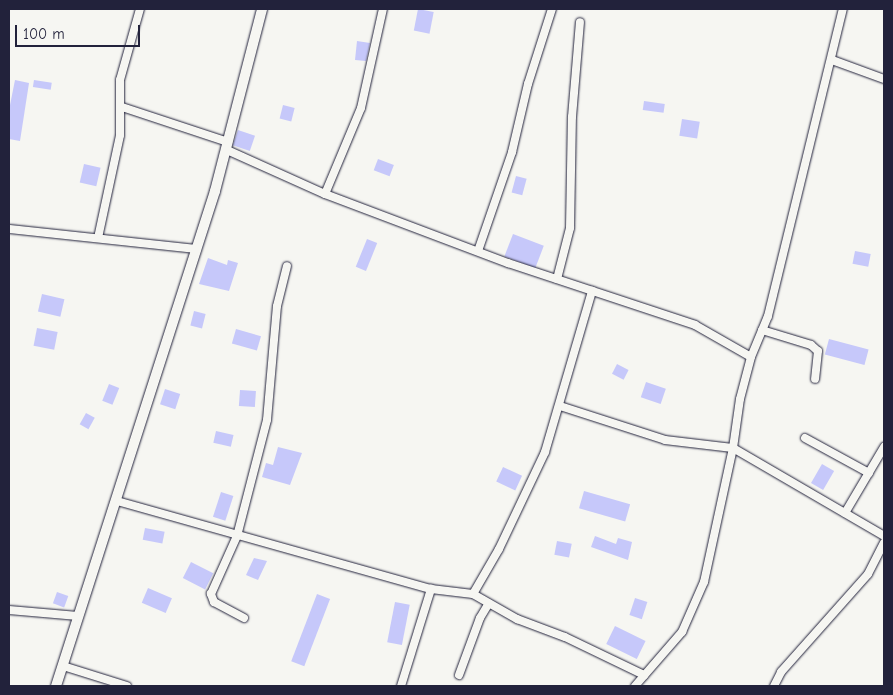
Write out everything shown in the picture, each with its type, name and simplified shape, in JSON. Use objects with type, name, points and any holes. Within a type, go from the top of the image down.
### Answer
[{"type":"street","points":[[98,238],[120,135],[122,107],[120,80],[140,9]]},
{"type":"street","points":[[56,686],[197,250],[228,146],[262,9]]},
{"type":"street","points":[[326,194],[361,108],[383,9]]},
{"type":"street","points":[[478,250],[512,152],[530,76],[552,9]]},
{"type":"street","points":[[635,686],[671,647],[693,611],[711,557],[733,448],[740,400],[751,357],[762,330],[832,60],[843,9]]},
{"type":"street","points":[[557,279],[570,228],[572,117],[580,22]]},
{"type":"street","points":[[832,60],[884,79]]},
{"type":"street","points":[[122,107],[228,146],[326,194],[557,279],[695,325],[751,357]]},
{"type":"street","points":[[9,228],[197,250]]},
{"type":"street","points":[[244,618],[214,602],[211,594],[237,536],[266,420],[278,306],[287,266]]},
{"type":"street","points":[[473,594],[499,550],[546,452],[592,291]]},
{"type":"street","points":[[762,330],[811,345],[818,351],[815,379]]},
{"type":"street","points":[[560,406],[664,440],[733,448],[846,512],[884,536]]},
{"type":"street","points":[[805,438],[869,473]]},
{"type":"street","points":[[846,512],[884,447]]},
{"type":"street","points":[[117,501],[430,589],[473,594],[516,619],[565,637],[644,675]]},
{"type":"street","points":[[774,686],[781,672],[868,574],[884,543]]},
{"type":"street","points":[[401,686],[430,589]]},
{"type":"street","points":[[460,675],[480,618],[489,603]]},
{"type":"street","points":[[9,610],[78,616]]},
{"type":"street","points":[[63,666],[127,686]]},
{"type":"building","points":[[418,9],[434,12],[430,34],[414,31]]},
{"type":"building","points":[[357,41],[370,43],[366,61],[355,60]]},
{"type":"building","points":[[15,80],[29,83],[20,141],[9,139],[9,110]]},
{"type":"building","points":[[34,80],[52,83],[51,90],[33,87]]},
{"type":"building","points":[[644,101],[665,104],[664,113],[643,110]]},
{"type":"building","points":[[283,105],[295,108],[291,121],[280,119]]},
{"type":"building","points":[[682,119],[700,122],[697,139],[679,136]]},
{"type":"building","points":[[238,130],[255,136],[250,151],[233,145]]},
{"type":"building","points":[[378,159],[394,165],[390,176],[374,170]]},
{"type":"building","points":[[84,164],[101,168],[96,186],[80,183]]},
{"type":"building","points":[[516,176],[527,179],[522,195],[512,192]]},
{"type":"building","points":[[513,234],[544,246],[535,268],[504,256]]},
{"type":"building","points":[[367,239],[377,243],[366,271],[356,267]]},
{"type":"building","points":[[855,251],[871,254],[868,267],[853,264]]},
{"type":"building","points":[[208,258],[227,265],[228,260],[238,263],[229,291],[199,284]]},
{"type":"building","points":[[42,294],[64,299],[60,317],[38,312]]},
{"type":"building","points":[[194,311],[206,314],[202,328],[190,326]]},
{"type":"building","points":[[37,328],[58,332],[54,350],[34,346]]},
{"type":"building","points":[[236,329],[261,336],[257,351],[232,343]]},
{"type":"building","points":[[829,339],[869,350],[864,365],[825,354]]},
{"type":"building","points":[[617,364],[629,370],[624,380],[612,374]]},
{"type":"building","points":[[646,382],[666,389],[661,404],[641,397]]},
{"type":"building","points":[[109,384],[119,388],[112,405],[102,401]]},
{"type":"building","points":[[165,389],[180,394],[175,409],[160,404]]},
{"type":"building","points":[[240,390],[256,391],[255,407],[239,406]]},
{"type":"building","points":[[86,413],[95,418],[88,429],[80,424]]},
{"type":"building","points":[[216,431],[234,435],[231,447],[213,443]]},
{"type":"building","points":[[278,447],[302,453],[290,485],[262,477],[266,463],[273,465]]},
{"type":"building","points":[[822,464],[834,471],[823,490],[811,483]]},
{"type":"building","points":[[503,467],[522,476],[515,490],[496,482]]},
{"type":"building","points":[[584,491],[630,504],[625,522],[579,508]]},
{"type":"building","points":[[221,492],[233,496],[225,521],[213,517]]},
{"type":"building","points":[[145,528],[165,532],[162,544],[143,540]]},
{"type":"building","points":[[595,536],[616,544],[618,538],[632,542],[628,560],[591,547]]},
{"type":"building","points":[[557,541],[572,544],[569,558],[554,555]]},
{"type":"building","points":[[254,558],[267,561],[258,580],[246,575]]},
{"type":"building","points":[[191,562],[213,573],[205,589],[183,578]]},
{"type":"building","points":[[148,588],[172,598],[166,613],[142,603]]},
{"type":"building","points":[[57,592],[68,596],[64,607],[53,603]]},
{"type":"building","points":[[317,594],[330,599],[304,666],[291,661]]},
{"type":"building","points":[[635,598],[647,602],[642,619],[629,615]]},
{"type":"building","points":[[395,602],[410,605],[402,645],[387,642]]},
{"type":"building","points":[[615,626],[646,641],[637,659],[606,644]]}]
